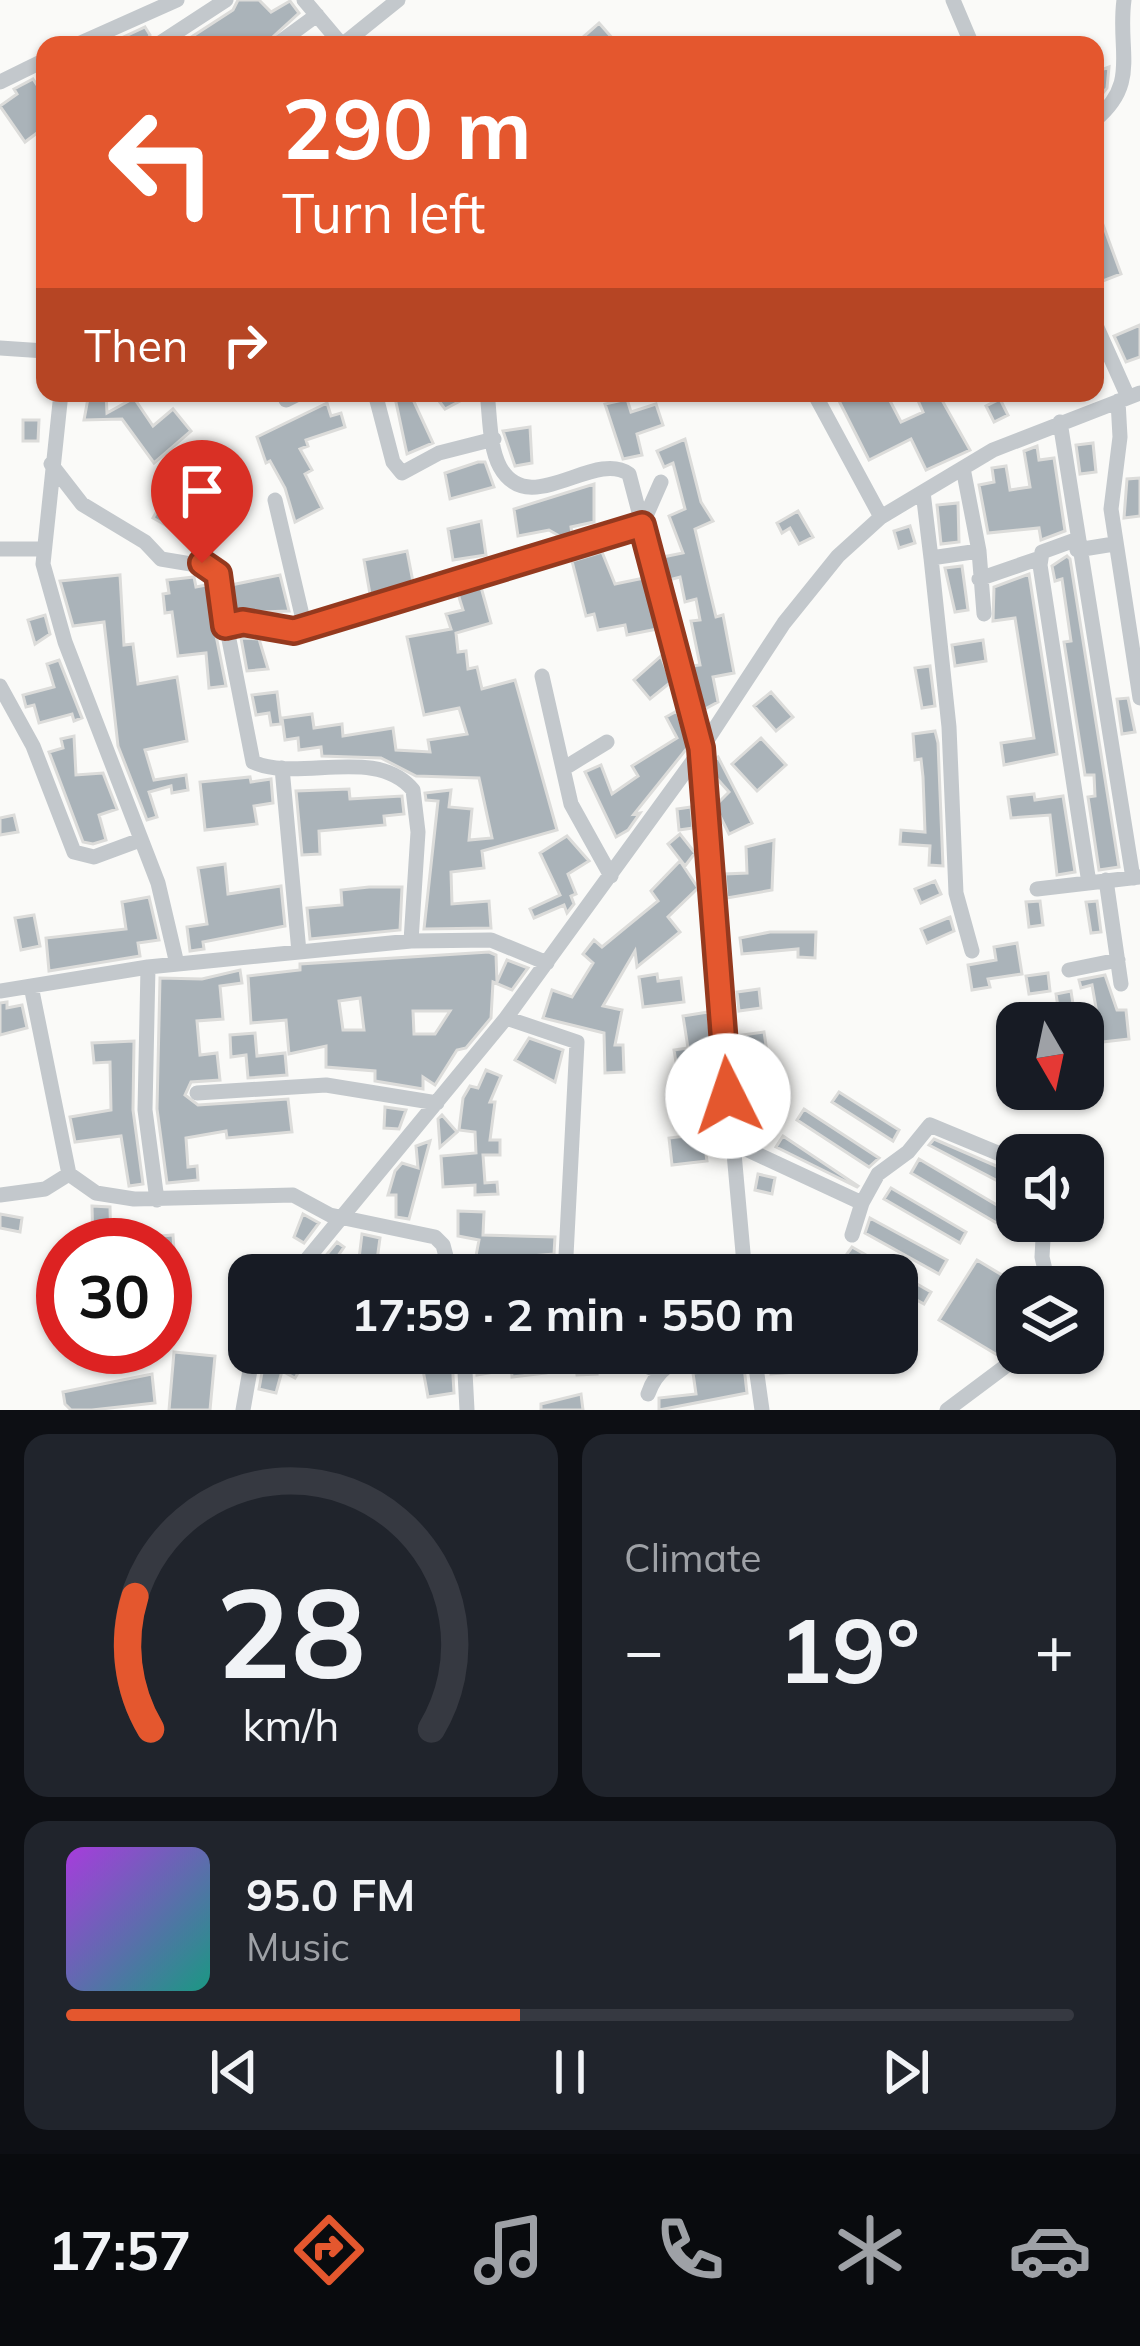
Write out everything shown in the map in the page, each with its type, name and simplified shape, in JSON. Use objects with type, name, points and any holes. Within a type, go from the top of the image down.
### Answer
[{"type":"street","points":[[96,36],[176,0]]},
{"type":"street","points":[[171,36],[226,0]]},
{"type":"street","points":[[304,0],[334,36]]},
{"type":"street","points":[[353,36],[398,0]]},
{"type":"street","points":[[953,0],[968,36]]},
{"type":"street","points":[[1104,112],[1136,75],[1124,0]]},
{"type":"street","points":[[288,36],[316,15]]},
{"type":"street","points":[[0,82],[36,70]]},
{"type":"street","points":[[1104,343],[1129,397],[1114,544],[1140,698]]},
{"type":"street","points":[[0,349],[36,351]]},
{"type":"street","points":[[311,1254],[506,1018],[700,751],[806,594],[881,517],[963,468],[1060,422],[1129,397]]},
{"type":"street","points":[[60,402],[42,549],[65,641],[158,884],[177,964]]},
{"type":"street","points":[[377,402],[393,462],[402,473],[439,454],[494,440]]},
{"type":"street","points":[[488,402],[503,473],[527,485],[558,484],[606,467],[629,474],[700,751],[743,1254]]},
{"type":"street","points":[[819,402],[881,517]]},
{"type":"street","points":[[1036,889],[1137,877],[1076,545],[1060,422]]},
{"type":"street","points":[[51,464],[82,504],[145,542],[161,560],[215,568],[249,755],[257,766],[354,768],[394,777],[413,790],[418,832],[411,941]]},
{"type":"street","points":[[963,468],[979,550],[984,614]]},
{"type":"street","points":[[225,626],[305,628],[642,525],[661,482]]},
{"type":"street","points":[[922,492],[949,727],[956,893],[971,951]]},
{"type":"street","points":[[275,500],[305,628]]},
{"type":"street","points":[[979,579],[1040,558],[1047,549],[1114,544]]},
{"type":"street","points":[[0,549],[42,549]]},
{"type":"street","points":[[931,558],[979,550]]},
{"type":"street","points":[[1040,558],[1097,882],[1121,985]]},
{"type":"street","points":[[542,676],[578,822],[611,876]]},
{"type":"street","points":[[0,686],[33,746],[74,852],[94,857],[140,840]]},
{"type":"street","points":[[563,769],[607,742]]},
{"type":"street","points":[[282,768],[299,952]]},
{"type":"street","points":[[0,991],[177,964],[411,941],[491,940],[547,963]]},
{"type":"street","points":[[1070,970],[1118,960]]},
{"type":"street","points":[[148,968],[145,1110],[157,1200]]},
{"type":"street","points":[[31,986],[69,1174],[96,1192],[157,1200],[293,1195],[321,1212],[435,1237],[445,1254]]},
{"type":"street","points":[[506,1018],[577,1042],[566,1254]]},
{"type":"street","points":[[197,1093],[326,1085],[437,1102]]},
{"type":"street","points":[[852,1235],[878,1174],[908,1152],[930,1125],[996,1152]]},
{"type":"street","points":[[731,1142],[862,1203]]},
{"type":"street","points":[[0,1195],[45,1190],[69,1174]]},
{"type":"street","points":[[947,1410],[996,1373]]},
{"type":"street","points":[[243,1410],[250,1374]]},
{"type":"street","points":[[465,1374],[467,1410]]},
{"type":"street","points":[[648,1394],[660,1374]]},
{"type":"street","points":[[757,1374],[763,1410]]},
{"type":"building","points":[[238,0],[259,0],[271,12],[290,1],[299,13],[274,36],[193,36],[233,10]]},
{"type":"building","points":[[599,23],[610,36],[584,36]]},
{"type":"building","points":[[145,27],[150,35],[150,36],[126,36]]},
{"type":"building","points":[[33,79],[36,84],[36,134],[25,142],[0,106],[17,94],[14,89]]},
{"type":"building","points":[[1104,227],[1121,274],[1104,281]]},
{"type":"building","points":[[1140,325],[1140,357],[1126,362],[1114,336]]},
{"type":"building","points":[[87,402],[106,402],[107,413],[137,402],[153,426],[173,409],[191,431],[154,463],[122,419],[84,420]]},
{"type":"building","points":[[396,402],[414,402],[433,443],[407,454]]},
{"type":"building","points":[[628,402],[631,412],[656,404],[663,425],[637,434],[642,455],[623,459],[605,404]]},
{"type":"building","points":[[840,402],[891,402],[901,422],[923,412],[919,402],[943,402],[970,450],[926,470],[911,439],[869,460]]},
{"type":"building","points":[[1002,402],[1008,415],[994,422],[986,406]]},
{"type":"building","points":[[327,403],[331,416],[341,413],[345,427],[306,440],[308,446],[300,449],[312,470],[305,474],[322,508],[295,522],[285,488],[270,461],[266,463],[257,437]]},
{"type":"building","points":[[23,420],[39,420],[38,441],[23,441]]},
{"type":"building","points":[[530,427],[532,463],[515,466],[503,431]]},
{"type":"building","points":[[685,439],[701,502],[713,521],[695,529],[716,617],[723,615],[734,673],[713,677],[718,702],[703,710],[692,666],[700,665],[691,621],[700,620],[696,599],[685,602],[680,577],[669,580],[663,557],[683,553],[669,516],[685,509],[673,463],[664,467],[657,451]]},
{"type":"building","points":[[1093,443],[1096,472],[1080,474],[1076,445]]},
{"type":"building","points":[[1037,446],[1039,460],[1054,458],[1065,531],[1041,540],[1039,528],[988,533],[979,485],[994,482],[992,468],[1006,466],[1010,490],[1030,487],[1024,451]]},
{"type":"building","points":[[485,462],[494,487],[450,499],[445,473]]},
{"type":"building","points":[[1140,478],[1140,516],[1124,518],[1127,479]]},
{"type":"building","points":[[594,484],[594,522],[571,527],[572,534],[561,537],[549,530],[518,536],[514,509]]},
{"type":"building","points":[[165,497],[204,516],[197,528],[190,524],[183,535],[153,518]]},
{"type":"building","points":[[958,503],[959,542],[941,544],[937,505]]},
{"type":"building","points":[[798,511],[813,537],[799,544],[790,528],[782,533],[777,523]]},
{"type":"building","points":[[481,521],[486,555],[453,560],[448,529]]},
{"type":"building","points":[[910,526],[915,543],[899,548],[894,531]]},
{"type":"building","points":[[407,551],[413,582],[370,594],[364,560]]},
{"type":"building","points":[[602,552],[615,584],[644,578],[657,629],[627,635],[625,625],[598,630],[594,614],[586,616],[572,561]]},
{"type":"building","points":[[1067,556],[1119,867],[1099,870],[1088,797],[1095,796],[1094,775],[1085,775],[1064,642],[1071,641],[1062,579],[1055,581],[1052,566]]},
{"type":"building","points":[[962,566],[968,610],[955,612],[945,568]]},
{"type":"building","points":[[1029,574],[1057,754],[1004,765],[1001,743],[1034,738],[1015,618],[993,621],[994,587]]},
{"type":"building","points":[[120,575],[124,645],[133,644],[138,684],[177,677],[187,741],[145,750],[154,780],[186,775],[188,790],[172,793],[171,786],[149,792],[157,817],[147,820],[118,746],[104,622],[73,626],[60,581]]},
{"type":"building","points":[[280,575],[289,611],[236,613],[231,585]]},
{"type":"building","points":[[194,577],[196,587],[206,585],[226,686],[209,688],[206,653],[178,656],[172,612],[165,613],[167,580]]},
{"type":"building","points":[[481,587],[491,623],[456,633],[458,652],[466,651],[468,669],[477,667],[482,689],[515,680],[557,830],[482,851],[484,868],[451,872],[452,904],[489,901],[491,928],[424,929],[438,801],[426,800],[425,793],[451,790],[449,807],[472,809],[469,840],[492,838],[479,778],[416,776],[381,758],[322,756],[321,747],[299,750],[298,738],[285,740],[282,718],[312,714],[314,728],[342,724],[343,736],[393,728],[396,750],[430,752],[428,740],[467,734],[459,708],[424,715],[407,637],[451,629],[446,614],[463,610],[458,594]]},
{"type":"building","points":[[45,615],[50,634],[35,644],[28,620]]},
{"type":"building","points":[[241,638],[259,639],[268,669],[247,671]]},
{"type":"building","points":[[983,640],[986,661],[955,666],[952,645]]},
{"type":"building","points":[[661,656],[671,682],[650,699],[634,680]]},
{"type":"building","points":[[59,660],[82,718],[74,721],[72,714],[39,723],[34,705],[26,707],[23,695],[54,687],[47,664]]},
{"type":"building","points":[[930,666],[935,706],[922,708],[915,668]]},
{"type":"building","points":[[277,692],[281,724],[271,725],[269,713],[256,715],[252,695]]},
{"type":"building","points":[[771,692],[793,717],[776,731],[754,706]]},
{"type":"building","points":[[1128,698],[1135,732],[1122,734],[1117,699]]},
{"type":"building","points":[[677,711],[688,747],[634,814],[640,813],[628,830],[616,837],[585,772],[601,765],[612,794],[638,776],[632,766],[677,738],[666,717]]},
{"type":"building","points":[[935,731],[943,866],[929,865],[930,846],[900,844],[901,830],[925,832],[921,759],[915,760],[913,734]]},
{"type":"building","points":[[74,736],[76,775],[103,773],[117,809],[99,815],[106,840],[93,844],[83,842],[49,752],[63,748],[61,739]]},
{"type":"building","points":[[761,738],[786,765],[757,791],[732,764]]},
{"type":"building","points":[[718,757],[752,823],[729,834],[715,806],[729,792],[712,773],[711,763]]},
{"type":"building","points":[[250,777],[251,782],[271,779],[273,803],[254,806],[257,824],[205,830],[200,782]]},
{"type":"building","points":[[349,789],[350,799],[402,796],[404,814],[384,816],[385,825],[319,831],[320,854],[302,855],[296,791]]},
{"type":"building","points":[[1034,794],[1035,800],[1063,796],[1075,872],[1057,875],[1050,815],[1011,818],[1008,797]]},
{"type":"building","points":[[691,807],[693,828],[679,830],[677,809]]},
{"type":"building","points":[[14,815],[18,832],[0,835],[0,818]]},
{"type":"building","points":[[680,834],[695,853],[685,866],[668,844]]},
{"type":"building","points":[[567,836],[589,861],[568,874],[576,894],[571,896],[574,904],[567,913],[564,905],[534,918],[530,909],[560,895],[540,853]]},
{"type":"building","points":[[774,840],[772,890],[727,898],[725,874],[747,873],[746,847]]},
{"type":"building","points":[[680,861],[698,888],[668,917],[680,932],[637,967],[635,951],[603,1006],[622,1010],[615,1045],[623,1045],[624,1072],[605,1073],[604,1033],[543,1018],[552,990],[572,997],[593,963],[583,954],[594,940],[602,947],[658,901],[651,891]]},
{"type":"building","points":[[225,864],[228,894],[281,886],[285,926],[203,942],[204,949],[190,951],[187,927],[207,924],[198,868]]},
{"type":"building","points":[[935,881],[941,894],[921,903],[915,889]]},
{"type":"building","points":[[402,887],[400,930],[310,939],[307,908],[342,905],[341,890]]},
{"type":"building","points":[[149,897],[159,940],[138,943],[140,956],[49,971],[46,938],[126,929],[122,902]]},
{"type":"building","points":[[1040,901],[1043,925],[1029,927],[1026,902]]},
{"type":"building","points":[[1097,901],[1101,932],[1091,933],[1086,902]]},
{"type":"building","points":[[34,915],[40,946],[21,950],[15,918]]},
{"type":"building","points":[[950,917],[954,931],[927,943],[921,929]]},
{"type":"building","points":[[770,932],[816,932],[815,958],[798,957],[798,949],[742,954],[740,938]]},
{"type":"building","points":[[1017,943],[1022,974],[988,979],[990,987],[972,990],[968,965],[996,960],[994,947]]},
{"type":"building","points":[[489,952],[496,955],[497,982],[507,960],[528,968],[512,990],[493,982],[491,1018],[466,1048],[457,1050],[435,1085],[423,1077],[423,1089],[375,1081],[375,1071],[326,1067],[326,1046],[289,1054],[286,1020],[251,1023],[248,976],[300,970],[300,964]],"holes":[[[360,998],[364,1030],[343,1030],[339,1001]],[[413,1011],[450,1011],[435,1034],[414,1034]]]},
{"type":"building","points":[[240,970],[242,983],[220,986],[223,1019],[197,1021],[200,1055],[217,1053],[220,1080],[191,1082],[185,1095],[198,1105],[288,1099],[292,1132],[227,1138],[226,1131],[186,1138],[188,1167],[197,1166],[198,1180],[167,1183],[157,1109],[160,978],[202,979]]},
{"type":"building","points":[[1048,973],[1050,991],[1029,994],[1026,976]]},
{"type":"building","points":[[657,974],[658,981],[681,978],[684,1002],[643,1007],[639,977]]},
{"type":"building","points":[[1105,975],[1117,1010],[1126,1010],[1129,1039],[1104,1042],[1104,1002],[1095,1002],[1092,985],[1081,988],[1079,980]]},
{"type":"building","points":[[759,989],[761,1008],[739,1011],[737,992]]},
{"type":"building","points":[[1071,991],[1073,1002],[1057,1002],[1056,994]]},
{"type":"building","points":[[7,1002],[7,1008],[22,1005],[27,1028],[0,1035],[0,1003]]},
{"type":"building","points":[[708,1012],[713,1064],[677,1068],[674,1050],[688,1048],[683,1016]]},
{"type":"building","points":[[764,1032],[770,1072],[739,1075],[735,1036]]},
{"type":"building","points":[[255,1033],[257,1056],[285,1053],[287,1075],[248,1078],[246,1055],[231,1057],[230,1035]]},
{"type":"building","points":[[529,1038],[563,1050],[555,1082],[515,1060]]},
{"type":"building","points":[[134,1041],[133,1110],[143,1184],[129,1186],[121,1136],[75,1142],[70,1117],[111,1110],[110,1062],[94,1063],[92,1043]]},
{"type":"building","points":[[486,1070],[501,1076],[490,1102],[495,1102],[490,1140],[500,1140],[500,1155],[483,1155],[485,1183],[497,1182],[498,1194],[475,1195],[475,1185],[443,1187],[441,1156],[476,1153],[475,1132],[459,1130],[463,1098],[470,1086],[478,1088]]},
{"type":"building","points":[[705,1088],[706,1104],[684,1114],[682,1090]]},
{"type":"building","points":[[839,1092],[899,1130],[893,1141],[832,1102]]},
{"type":"building","points":[[385,1107],[406,1110],[399,1129],[384,1128]]},
{"type":"building","points":[[804,1109],[879,1158],[869,1167],[797,1120]]},
{"type":"building","points":[[442,1115],[457,1132],[440,1147],[438,1119]]},
{"type":"building","points":[[743,1116],[757,1116],[757,1138],[744,1135]]},
{"type":"building","points":[[703,1134],[712,1153],[706,1154],[707,1161],[672,1165],[669,1138]]},
{"type":"building","points":[[783,1136],[858,1186],[776,1147]]},
{"type":"building","points":[[934,1139],[996,1166],[996,1180],[929,1145]]},
{"type":"building","points":[[430,1141],[409,1219],[396,1217],[396,1195],[388,1195],[395,1171],[402,1163],[418,1168],[416,1146]]},
{"type":"building","points":[[919,1159],[996,1205],[996,1223],[911,1173]]},
{"type":"building","points":[[758,1174],[775,1178],[772,1194],[755,1190]]},
{"type":"building","points":[[891,1188],[966,1232],[960,1243],[884,1199]]},
{"type":"building","points":[[92,1206],[110,1207],[110,1218],[92,1218]]},
{"type":"building","points":[[458,1211],[484,1212],[483,1235],[555,1237],[554,1254],[476,1254],[479,1240],[458,1236]]},
{"type":"building","points":[[0,1214],[22,1218],[20,1232],[0,1228]]},
{"type":"building","points":[[303,1214],[319,1223],[304,1243],[294,1237]]},
{"type":"building","points":[[870,1218],[947,1260],[939,1274],[918,1262],[918,1254],[903,1254],[865,1233]]},
{"type":"building","points":[[362,1234],[380,1238],[378,1254],[360,1254]]},
{"type":"building","points":[[337,1242],[344,1247],[339,1254],[327,1254]]},
{"type":"building","points":[[977,1260],[996,1271],[996,1354],[939,1320]]},
{"type":"building","points":[[918,1285],[931,1292],[924,1304],[918,1301]]},
{"type":"building","points":[[192,1354],[215,1356],[210,1410],[169,1410],[172,1374],[192,1374]]},
{"type":"building","points":[[152,1374],[155,1403],[71,1410],[63,1392]]},
{"type":"building","points":[[262,1374],[281,1374],[276,1393],[259,1389]]},
{"type":"building","points":[[424,1374],[453,1374],[454,1393],[428,1397]]},
{"type":"building","points":[[693,1374],[745,1374],[747,1393],[659,1410],[659,1398],[696,1394]]},
{"type":"building","points":[[581,1394],[583,1410],[541,1410],[541,1404]]},
{"type":"route","points":[[202,563],[210,564],[218,574],[225,626],[243,622],[294,631],[642,525],[701,748],[728,1096]]}]
